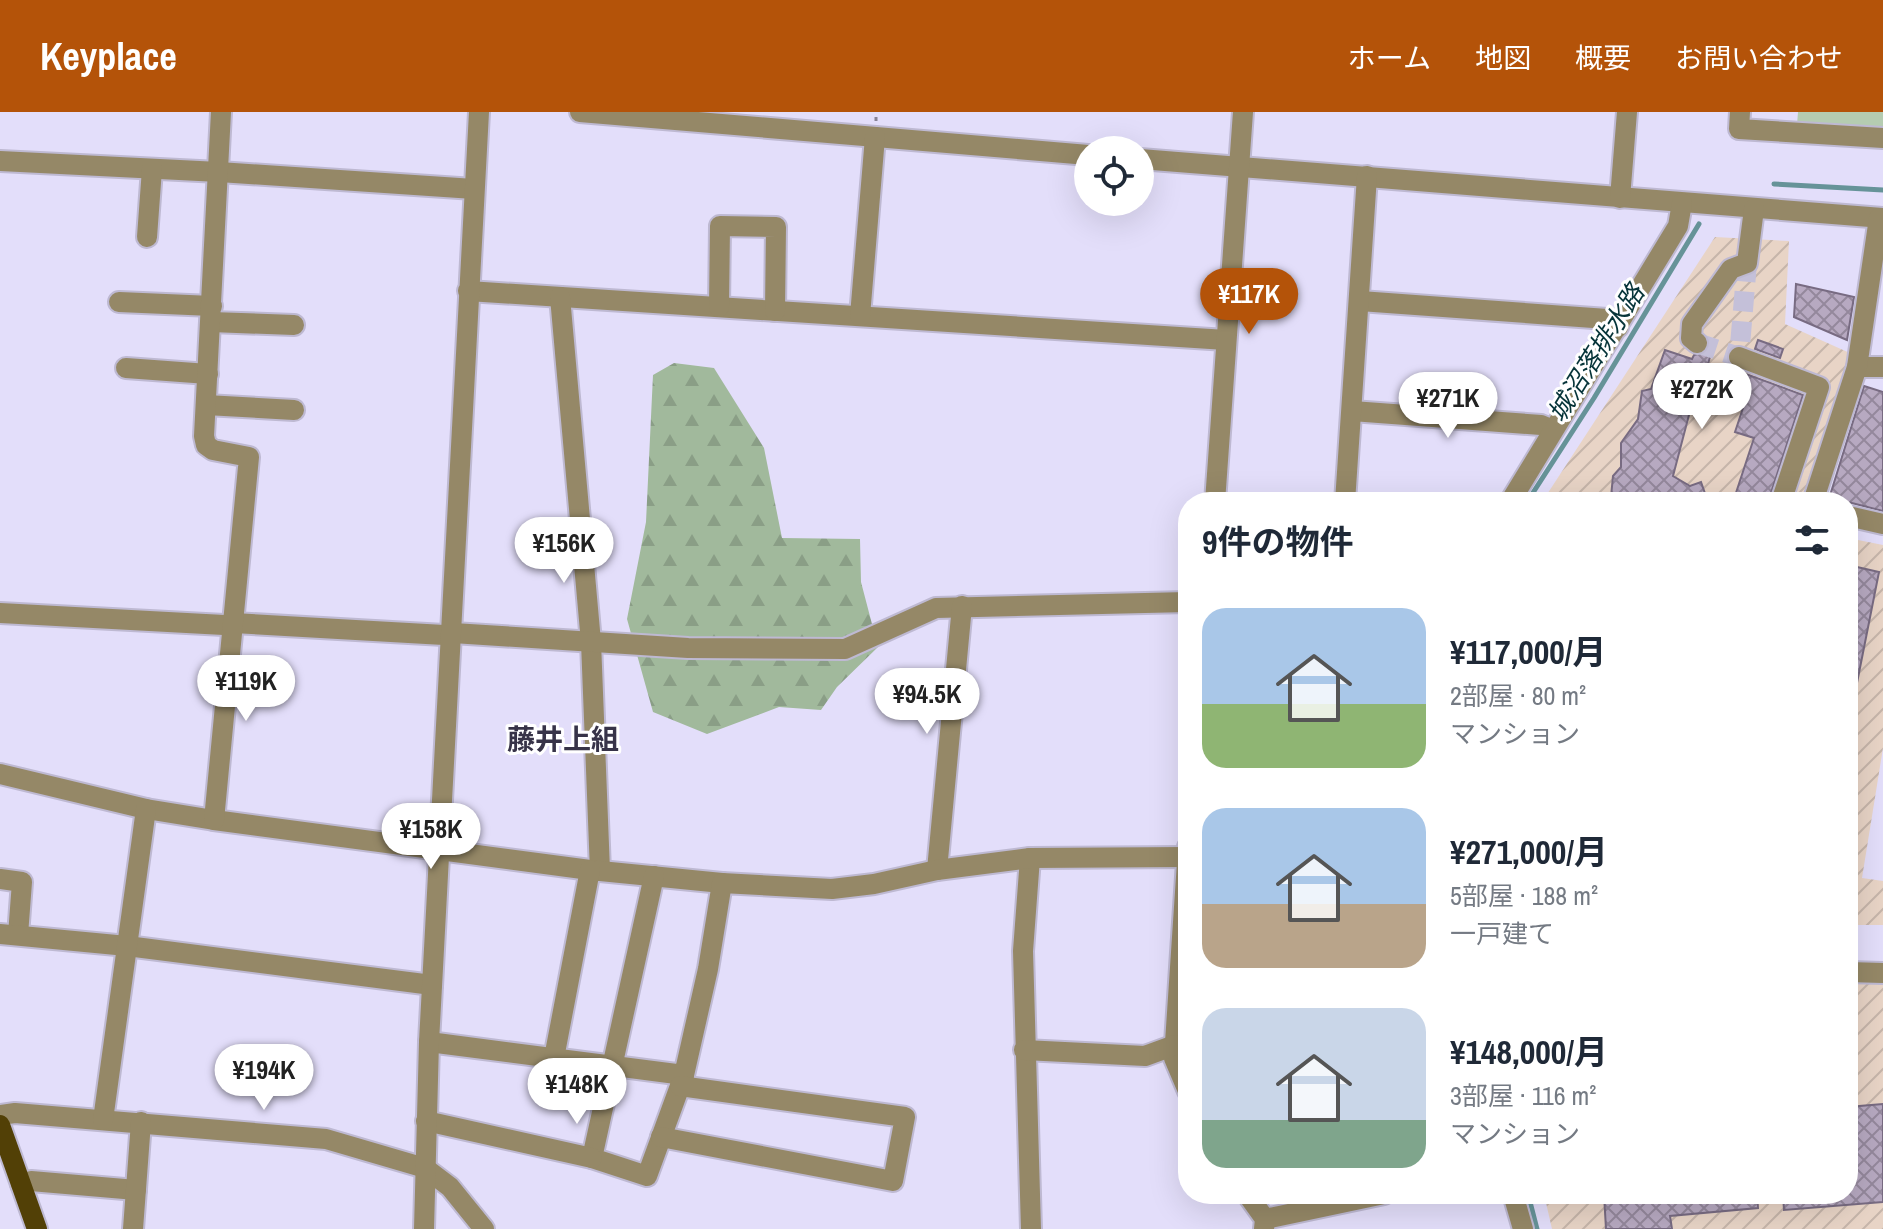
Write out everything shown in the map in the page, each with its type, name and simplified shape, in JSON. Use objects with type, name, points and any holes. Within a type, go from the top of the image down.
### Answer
[{"type":"main road","points":[[0,1125],[37,1229]]},
{"type":"street","points":[[214,820],[249,457],[213,450],[206,445],[221,112]]},
{"type":"street","points":[[424,1229],[429,1042],[479,112]]},
{"type":"street","points":[[580,112],[1074,154]]},
{"type":"street","points":[[1216,492],[1243,112]]},
{"type":"street","points":[[1620,198],[1627,112]]},
{"type":"street","points":[[1740,112],[1739,129],[1883,138]]},
{"type":"street","points":[[860,316],[875,137]]},
{"type":"street","points":[[1154,160],[1881,218],[1857,367],[1816,492]]},
{"type":"street","points":[[0,161],[474,189]]},
{"type":"street","points":[[147,237],[152,169]]},
{"type":"street","points":[[1346,492],[1367,176]]},
{"type":"street","points":[[1516,492],[1678,226],[1682,203]]},
{"type":"street","points":[[1697,343],[1691,338],[1692,324],[1731,269],[1747,263],[1754,209]]},
{"type":"street","points":[[719,307],[720,226],[776,227],[775,311]]},
{"type":"street","points":[[468,291],[1226,340]]},
{"type":"street","points":[[554,1058],[595,870],[591,642],[560,297]]},
{"type":"street","points":[[1360,301],[1607,319],[1618,327]]},
{"type":"street","points":[[119,302],[294,325]]},
{"type":"street","points":[[1739,357],[1819,387],[1784,492]]},
{"type":"street","points":[[1857,367],[1883,367]]},
{"type":"street","points":[[126,368],[208,374]]},
{"type":"street","points":[[206,405],[294,410]]},
{"type":"street","points":[[1352,411],[1541,425],[1553,430]]},
{"type":"street","points":[[1858,518],[1883,524]]},
{"type":"street","points":[[0,613],[453,633],[688,648],[845,649],[936,608],[1178,602]]},
{"type":"street","points":[[937,870],[962,606]]},
{"type":"street","points":[[0,774],[146,809],[214,820],[595,870],[722,883],[832,889],[874,884],[937,870],[1030,858],[1178,852]]},
{"type":"street","points":[[103,1120],[146,809]]},
{"type":"street","points":[[1030,858],[1023,951],[1031,1229]]},
{"type":"street","points":[[592,1158],[654,876]]},
{"type":"street","points":[[0,879],[22,882],[9,935],[127,946],[432,985]]},
{"type":"street","points":[[426,1121],[592,1158],[647,1176],[682,1080],[708,969],[722,883]]},
{"type":"street","points":[[1858,972],[1883,973]]},
{"type":"street","points":[[1178,997],[1174,1058],[1178,1067]]},
{"type":"street","points":[[429,1042],[614,1066],[905,1117],[893,1181],[661,1137]]},
{"type":"street","points":[[1024,1050],[1145,1056],[1175,1045]]},
{"type":"street","points":[[0,1115],[15,1113],[141,1122],[326,1139],[425,1168],[450,1187],[484,1229]]},
{"type":"street","points":[[133,1229],[141,1122]]},
{"type":"street","points":[[21,1184],[31,1181],[136,1190]]},
{"type":"street","points":[[1253,1204],[1265,1224],[1344,1204]]},
{"type":"street","points":[[1516,1204],[1523,1229]]},
{"type":"shaded area","points":[[1715,237],[1789,241],[1785,324],[1852,354],[1809,492],[1549,492]]},
{"type":"shaded area","points":[[1858,540],[1883,545],[1883,748],[1862,878],[1883,881],[1883,925],[1858,925]]},
{"type":"shaded area","points":[[1858,980],[1883,981],[1883,1229],[1552,1229],[1546,1204],[1858,1204]]},
{"type":"green space","points":[[1798,112],[1883,112],[1883,130],[1797,125]]},
{"type":"green space","points":[[674,363],[714,368],[764,448],[782,538],[860,539],[861,582],[878,647],[837,687],[821,710],[779,707],[707,734],[653,712],[627,619],[646,522],[653,375]]},
{"type":"building","points":[[1796,284],[1854,297],[1847,340],[1794,317]]},
{"type":"building","points":[[1758,340],[1783,349],[1780,358],[1755,349]]},
{"type":"building","points":[[1710,341],[1714,343],[1708,364],[1803,395],[1771,492],[1736,492],[1754,438],[1735,432],[1743,408],[1695,392],[1673,476],[1690,486],[1701,482],[1704,492],[1611,492],[1613,476],[1621,467],[1621,443],[1638,419],[1642,391],[1651,389],[1665,350],[1692,359],[1694,355],[1706,352]]},
{"type":"building","points":[[1864,386],[1883,392],[1883,511],[1858,505],[1858,492],[1831,492]]},
{"type":"building","points":[[1858,567],[1879,572],[1858,678]]},
{"type":"building","points":[[1883,1104],[1883,1202],[1784,1210],[1784,1204],[1858,1204],[1858,1106]]},
{"type":"building","points":[[1605,1204],[1758,1204],[1758,1208],[1670,1216],[1672,1229],[1606,1229]]},
{"type":"waterway","name":"城沼落排水路","points":[[1774,184],[1883,190]]},
{"type":"waterway","name":"城沼落排水路","points":[[1533,492],[1699,224]]},
{"type":"waterway","name":"城沼落排水路","points":[[1531,1204],[1537,1229]]},
{"type":"tunnel","points":[[1697,343],[1739,357],[1747,263]]},
{"type":"district","name":"藤井上組","points":[[563,739]]}]
